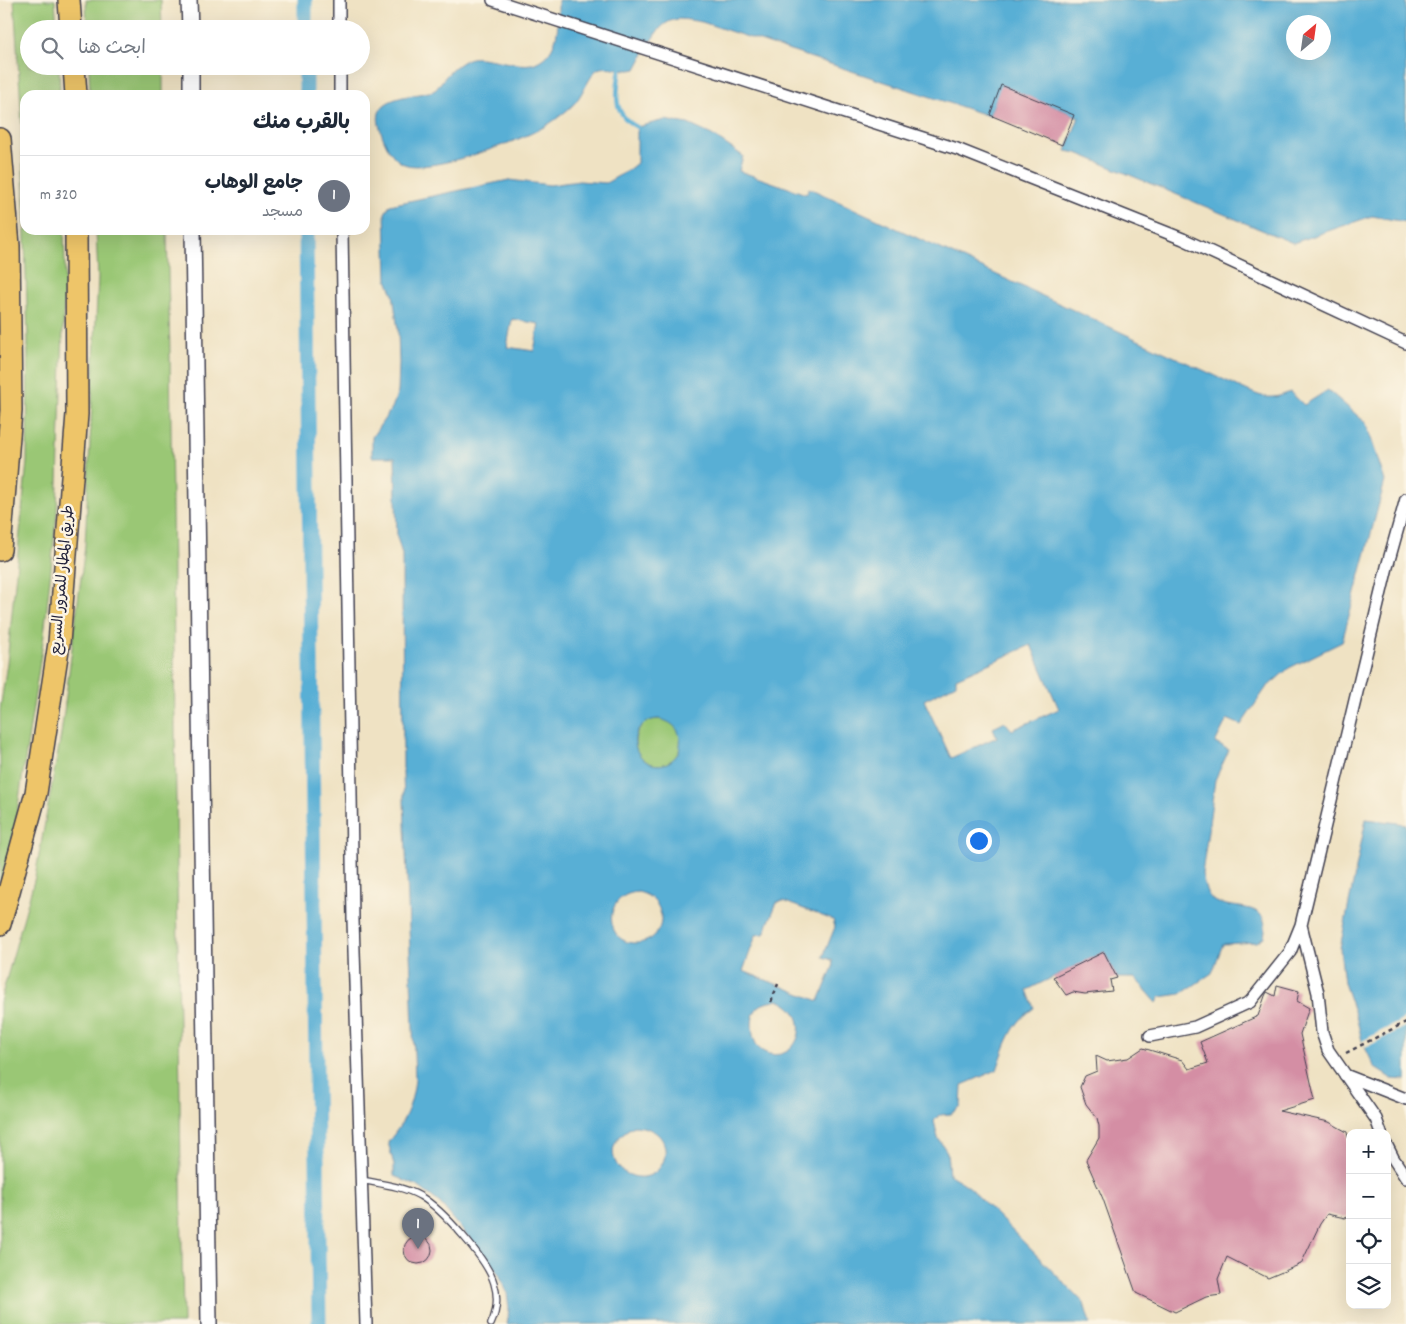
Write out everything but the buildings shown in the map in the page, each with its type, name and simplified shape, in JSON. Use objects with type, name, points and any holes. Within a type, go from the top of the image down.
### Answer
[{"type":"highway","points":[[70,0],[71,20]]},
{"type":"highway","points":[[75,75],[76,90]]},
{"type":"highway","points":[[0,139],[9,246],[11,411],[0,550]]},
{"type":"highway","name":"طريق المطار للمرور السريع","points":[[0,924],[36,793],[59,642],[76,414],[76,235]]},
{"type":"street","points":[[189,0],[190,20]]},
{"type":"street","points":[[339,0],[339,20]]},
{"type":"street","points":[[493,0],[957,149],[1182,239],[1406,343]]},
{"type":"street","points":[[190,75],[191,90]]},
{"type":"street","points":[[340,75],[340,90]]},
{"type":"street","points":[[193,235],[209,1324]]},
{"type":"street","points":[[342,235],[353,920],[366,1324]]},
{"type":"street","points":[[1150,1036],[1195,1027],[1250,1002],[1290,952],[1301,924],[1387,567],[1406,499]]},
{"type":"street","points":[[1301,924],[1318,993],[1322,1032],[1328,1050],[1380,1129]]},
{"type":"street","points":[[1344,1075],[1406,1099]]},
{"type":"street","points":[[1391,1154],[1406,1178]]},
{"type":"lane","points":[[361,1180],[393,1186],[418,1196],[436,1206],[460,1232],[485,1265],[494,1281],[497,1300],[491,1324]]},
{"type":"path","points":[[771,1002],[778,984]]},
{"type":"path","points":[[1334,1060],[1406,1022]]},
{"type":"green space","points":[[14,0],[55,0],[56,20],[20,20],[20,75],[59,75],[60,90],[20,90],[20,92]]},
{"type":"green space","points":[[86,0],[161,0],[162,20],[87,20]]},
{"type":"green space","points":[[89,75],[163,75],[163,90],[90,90]]},
{"type":"green space","points":[[25,235],[64,235],[65,267],[57,512],[44,635],[14,832],[0,888],[0,710],[7,663],[27,462],[28,339]]},
{"type":"green space","points":[[96,235],[167,235],[183,1324],[0,1324],[0,1002],[35,877],[61,735],[85,546],[98,278]]},
{"type":"green space","points":[[654,719],[662,719],[671,723],[677,729],[681,742],[677,755],[671,761],[662,765],[654,765],[645,761],[639,755],[635,746],[635,738],[639,729],[645,723]]},
{"type":"water","points":[[558,0],[1406,0],[1406,222],[1372,216],[1293,243],[1077,153],[1066,151],[1079,117],[1002,86],[989,116],[702,22],[681,19],[670,21],[658,31],[652,38],[636,69],[626,70],[608,67],[597,69],[572,106],[555,120],[526,136],[471,156],[432,165],[416,166],[404,164],[391,152],[382,135],[378,115],[386,104],[392,100],[434,91],[447,74],[471,58],[521,64],[535,63],[550,52],[558,27]]},
{"type":"water","points":[[665,120],[688,124],[712,135],[743,156],[739,171],[806,194],[809,188],[1256,394],[1271,397],[1290,392],[1304,405],[1328,390],[1366,423],[1385,481],[1342,642],[1289,668],[1266,688],[1241,725],[1227,719],[1215,743],[1229,750],[1215,780],[1202,874],[1205,886],[1210,897],[1217,902],[1246,908],[1255,911],[1261,916],[1265,924],[1264,937],[1257,942],[1223,944],[1212,973],[1181,994],[1160,997],[1157,1003],[1135,978],[1117,978],[1104,952],[1027,990],[1034,1008],[1026,1014],[1010,1035],[997,1070],[962,1085],[961,1106],[951,1114],[940,1115],[934,1121],[938,1138],[947,1152],[949,1174],[971,1188],[1084,1303],[1090,1324],[507,1324],[509,1309],[507,1293],[499,1274],[440,1203],[419,1187],[394,1176],[394,1165],[388,1142],[407,1113],[415,1079],[403,775],[402,554],[397,537],[395,457],[372,457],[372,437],[392,408],[398,392],[398,330],[393,294],[387,280],[385,213],[390,205],[509,180],[550,185],[579,181],[606,183],[637,163],[637,127]],"holes":[[[512,319],[539,324],[534,351],[507,347]],[[1031,645],[1059,709],[1012,730],[1005,722],[993,728],[997,737],[951,758],[924,700],[956,684],[956,678]],[[658,719],[663,720],[672,724],[678,731],[680,740],[679,751],[666,764],[660,765],[648,762],[643,759],[636,748],[635,737],[637,732],[643,724]],[[638,892],[648,896],[656,903],[660,911],[661,920],[654,936],[647,941],[636,943],[625,941],[618,936],[613,928],[612,919],[613,909],[618,901],[626,895]],[[783,901],[833,920],[835,927],[823,957],[832,960],[833,967],[819,1001],[743,971],[756,935],[764,934],[777,902]],[[778,1000],[789,1007],[796,1015],[799,1035],[795,1044],[780,1054],[769,1054],[761,1050],[755,1042],[752,1020],[756,1010],[763,1004]],[[634,1126],[649,1129],[659,1135],[664,1144],[665,1154],[663,1163],[657,1171],[648,1176],[637,1177],[620,1169],[613,1156],[613,1149],[623,1134]]]},
{"type":"water","points":[[1366,819],[1406,824],[1406,1080],[1392,1079],[1375,1068],[1362,1041],[1344,983],[1340,948]]},
{"type":"pier","points":[[1406,1018],[1406,1026],[1365,1048],[1362,1041]]},
{"type":"waterway","points":[[305,0],[305,20]]},
{"type":"waterway","points":[[620,69],[617,87],[620,110],[623,116],[637,127]]},
{"type":"waterway","points":[[306,75],[306,90]]},
{"type":"waterway","points":[[306,235],[319,1324]]},
{"type":"place","name":"جامع الوهاب","points":[[418,1249]]}]
